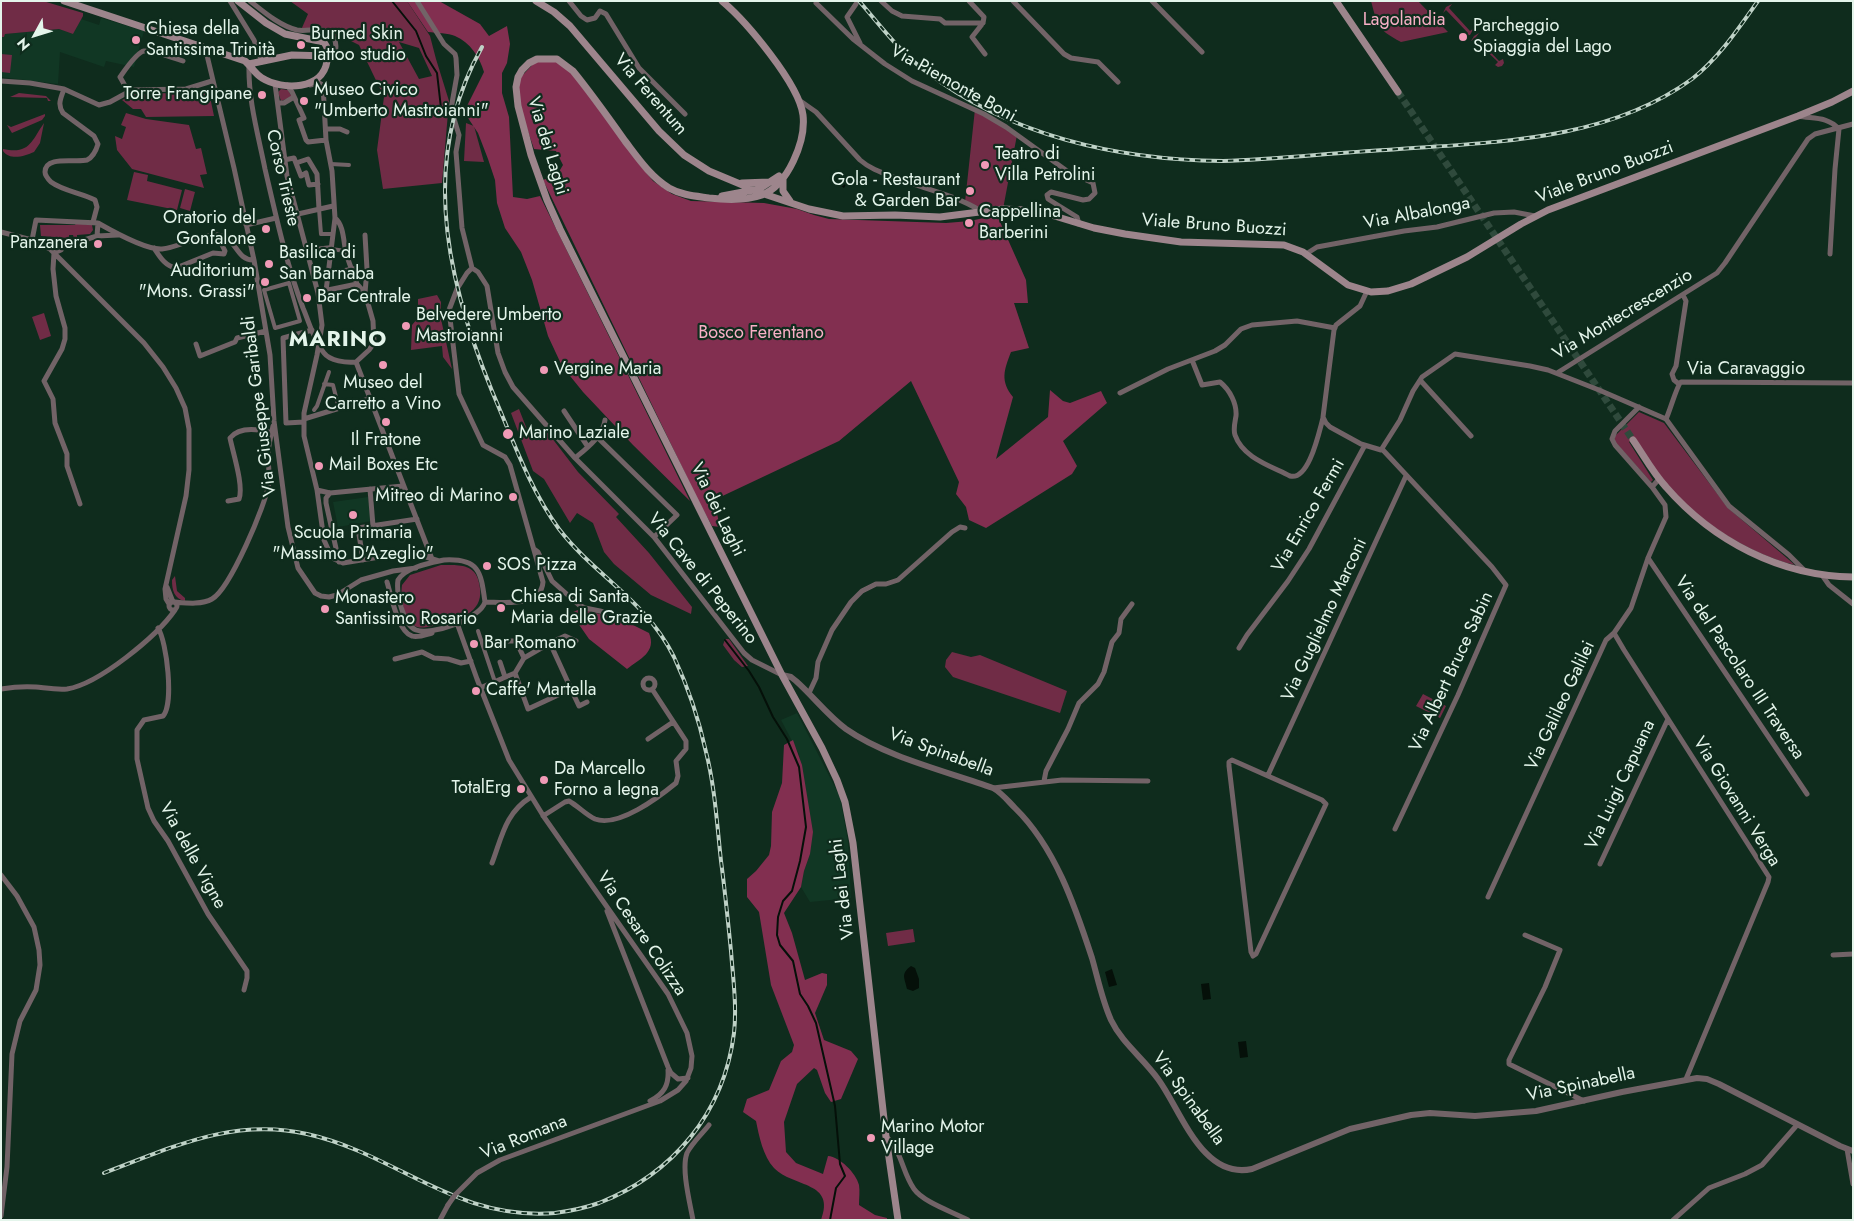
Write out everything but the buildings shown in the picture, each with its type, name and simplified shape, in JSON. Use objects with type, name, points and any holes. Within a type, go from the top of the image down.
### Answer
[{"type":"main road","points":[[64,1],[245,61],[259,76],[274,84],[288,87],[317,80],[325,71],[328,56],[328,47],[323,41],[285,34],[270,26],[238,1]]},
{"type":"main road","name":"Via Ferentum","points":[[536,1],[557,14],[570,26],[674,146],[696,164],[754,190],[792,203]]},
{"type":"main road","name":"Via dei Laghi","points":[[722,1],[740,18],[785,76],[798,100],[803,118],[801,139],[796,155],[774,187],[764,194],[746,199],[708,198],[675,191],[653,176],[576,74],[557,59],[540,58],[531,62],[522,70],[516,87],[518,106],[536,169],[553,214],[596,305],[782,675],[832,768],[841,791],[847,809],[853,842],[886,1137],[898,1220]]},
{"type":"main road","points":[[1336,1],[1398,92]]},
{"type":"main road","points":[[249,64],[292,55],[328,56]]},
{"type":"main road","name":"Viale Bruno Buozzi","points":[[792,203],[825,214],[844,216],[895,215],[940,217],[1003,209],[1024,210],[1048,214],[1079,224],[1125,234],[1180,242],[1281,244],[1296,248],[1306,254],[1348,285],[1367,291],[1388,291],[1411,284],[1467,257],[1535,216],[1798,116],[1853,91]]},
{"type":"main road","points":[[784,174],[783,191],[792,203]]},
{"type":"main road","name":"Via dei Laghi","points":[[708,198],[754,190],[766,186],[784,174]]},
{"type":"main road","points":[[726,178],[732,185],[732,190],[728,195]]},
{"type":"main road","points":[[738,183],[756,184],[774,180]]},
{"type":"main road","points":[[746,199],[792,203]]},
{"type":"main road","points":[[1633,440],[1659,479],[1688,509],[1713,530],[1770,562],[1822,575],[1853,577]]},
{"type":"street","points":[[230,1],[254,40],[262,62]]},
{"type":"street","points":[[250,1],[277,21],[292,29],[303,31],[323,30],[329,33],[335,41],[335,53]]},
{"type":"street","name":"Via Cave di Peperino","points":[[417,1],[444,44],[455,54],[456,58],[457,75],[451,109],[459,135],[456,156],[462,228],[472,268],[478,272],[487,286],[496,344],[509,380],[517,393],[575,458],[654,537],[744,653],[752,660],[782,675]]},
{"type":"street","points":[[569,1],[581,16],[587,20],[595,18],[600,11],[606,14],[639,68],[685,114]]},
{"type":"street","points":[[881,1],[892,11],[902,16],[940,19],[945,23],[984,23]]},
{"type":"street","points":[[969,1],[984,18],[984,23]]},
{"type":"street","points":[[1013,1],[1064,54],[1072,58],[1098,62],[1118,82]]},
{"type":"street","points":[[1152,1],[1202,52]]},
{"type":"street","name":"Via Piemonte Boni","points":[[816,3],[862,46],[905,77],[954,99],[1000,123],[1049,159],[1069,172],[1092,183],[1095,193],[1089,199],[1083,200],[1051,192],[1047,195],[1048,199],[1077,218],[1079,224]]},
{"type":"street","points":[[856,4],[847,17],[862,46]]},
{"type":"street","points":[[984,23],[972,37],[985,54]]},
{"type":"street","name":"Via Giuseppe Garibaldi","points":[[205,47],[211,81],[254,260],[270,354],[274,421],[289,534],[298,568],[312,590],[321,596],[333,597],[361,580],[393,571],[416,568]]},
{"type":"street","points":[[128,91],[120,77],[141,52],[183,60]]},
{"type":"street","name":"Corso Trieste","points":[[249,64],[249,88],[253,114],[276,218],[294,281],[319,345]]},
{"type":"street","points":[[1,81],[30,83],[64,89],[96,104],[103,105],[128,91],[186,88],[211,81]]},
{"type":"street","points":[[326,140],[307,141],[299,120],[304,118],[288,87],[318,83],[322,84],[324,93],[326,140],[335,218],[326,291]]},
{"type":"street","points":[[274,84],[284,160],[318,293],[322,325],[304,421],[304,436],[317,490],[324,540],[330,555],[338,562],[343,563],[410,552],[439,561]]},
{"type":"street","points":[[64,89],[59,103],[60,108],[94,136],[98,144],[94,154],[87,160],[54,161],[47,165],[45,170],[46,177],[54,184],[95,200],[97,207],[95,223],[97,236]]},
{"type":"street","points":[[278,103],[284,103],[294,97]]},
{"type":"street","points":[[798,100],[814,110],[867,166],[904,182],[971,205],[983,212]]},
{"type":"street","points":[[1798,116],[1824,119],[1839,129],[1830,254]]},
{"type":"street","name":"Via Montecrescenzio","points":[[1382,449],[1400,420],[1422,377],[1455,354],[1530,366],[1557,373],[1714,275],[1724,266],[1808,139],[1814,134],[1853,124]]},
{"type":"street","points":[[326,128],[340,129],[347,132]]},
{"type":"street","points":[[284,160],[294,158],[300,176],[306,174],[309,185],[318,184]]},
{"type":"street","points":[[296,163],[308,159],[317,174],[321,234],[333,234]]},
{"type":"street","points":[[330,164],[349,165]]},
{"type":"street","points":[[298,214],[333,206]]},
{"type":"street","name":"Via Albalonga","points":[[1306,254],[1316,248],[1395,232],[1433,228],[1491,213],[1514,212],[1535,216]]},
{"type":"street","points":[[246,225],[276,218]]},
{"type":"street","points":[[335,218],[338,220],[342,231],[346,250],[354,268],[358,284],[365,293]]},
{"type":"street","points":[[32,240],[36,220],[95,223],[118,235],[162,249],[218,235],[225,237],[244,258],[254,260]]},
{"type":"street","points":[[1,232],[32,240],[68,245]]},
{"type":"street","points":[[54,253],[68,245],[97,236],[118,235]]},
{"type":"street","points":[[154,248],[162,261],[176,268],[213,253],[224,254],[226,251],[218,235]]},
{"type":"street","points":[[319,345],[325,355],[332,359],[349,363],[356,362],[372,348],[374,343],[373,321],[365,293],[367,269],[365,235]]},
{"type":"street","points":[[1,689],[23,687],[65,689],[82,685],[109,670],[170,617],[173,606],[166,584],[186,496],[189,470],[189,429],[185,408],[163,367],[144,343],[54,253],[44,245],[32,240]]},
{"type":"street","points":[[306,250],[331,248],[346,250]]},
{"type":"street","points":[[61,250],[62,261]]},
{"type":"street","points":[[54,253],[53,269],[56,296],[65,328],[65,339],[62,349],[44,381],[53,399],[55,423],[80,504]]},
{"type":"street","points":[[328,271],[354,268]]},
{"type":"street","points":[[472,268],[466,273],[457,289],[449,310],[449,325],[459,394],[483,445],[508,460],[543,582],[540,594],[530,600],[485,602]]},
{"type":"street","points":[[289,283],[300,321],[276,328],[264,290],[289,283]]},
{"type":"street","points":[[318,293],[358,284]]},
{"type":"street","points":[[1192,360],[1202,385],[1206,386],[1220,382],[1232,398],[1236,409],[1234,434],[1246,451],[1258,460],[1295,477],[1299,475],[1309,459],[1324,415],[1335,328],[1360,306],[1367,291]]},
{"type":"street","points":[[1678,384],[1672,374],[1676,366],[1686,301],[1683,295]]},
{"type":"street","points":[[1120,393],[1220,348],[1241,329],[1252,325],[1297,321],[1335,328]]},
{"type":"street","points":[[312,330],[283,338],[286,423],[304,421],[370,399]]},
{"type":"street","points":[[196,344],[200,356],[235,342],[237,338],[266,331]]},
{"type":"street","points":[[317,355],[325,355]]},
{"type":"street","points":[[356,362],[432,559]]},
{"type":"street","points":[[314,410],[329,372]]},
{"type":"street","points":[[1557,373],[1666,420],[1729,506],[1789,555],[1806,572]]},
{"type":"street","points":[[1420,380],[1471,436]]},
{"type":"street","name":"Via Caravaggio","points":[[1666,420],[1673,406],[1678,384],[1682,382],[1853,383]]},
{"type":"street","points":[[324,384],[333,384],[339,409]]},
{"type":"street","points":[[1639,407],[1617,428],[1612,439],[1615,445],[1652,487],[1659,479]]},
{"type":"street","points":[[564,411],[588,447]]},
{"type":"street","points":[[1324,415],[1324,420],[1328,426],[1365,445],[1378,450],[1382,449]]},
{"type":"street","points":[[575,458],[597,437],[604,426],[605,420]]},
{"type":"street","points":[[173,606],[208,601],[216,596],[228,578],[247,543],[268,486],[268,456],[274,421]]},
{"type":"street","points":[[228,501],[239,499],[240,496],[239,481],[230,438],[235,433],[248,430],[272,432]]},
{"type":"street","points":[[597,437],[677,515],[654,537]]},
{"type":"street","name":"Via Enrico Fermi","points":[[1239,648],[1246,635],[1288,581],[1312,544],[1365,445]]},
{"type":"street","name":"Via Albert Bruce Sabin","points":[[1382,449],[1505,581],[1506,586],[1395,829]]},
{"type":"street","name":"Via Guglielmo Marconi","points":[[1268,775],[1406,476]]},
{"type":"street","points":[[317,490],[330,493],[403,486]]},
{"type":"street","name":"Via Galileo Galilei","points":[[1488,897],[1606,640],[1614,632],[1634,602],[1648,558],[1667,511],[1664,503],[1652,487]]},
{"type":"street","points":[[370,489],[374,526]]},
{"type":"street","points":[[330,493],[326,498],[327,510],[338,562]]},
{"type":"street","points":[[363,560],[358,528],[417,519]]},
{"type":"street","points":[[809,693],[816,678],[818,662],[832,630],[851,602],[862,591],[876,584],[886,584],[898,580],[952,532],[960,527],[965,528]]},
{"type":"street","points":[[534,549],[538,552],[552,581],[578,604],[585,608],[622,616]]},
{"type":"street","points":[[423,555],[427,565]]},
{"type":"street","name":"Via del Pascolaro III Traversa","points":[[1648,558],[1807,794]]},
{"type":"street","points":[[387,582],[400,622],[409,635],[418,637],[458,624],[478,613],[485,602],[481,577],[475,566],[464,561],[439,561],[416,568],[401,576],[398,585],[403,611],[409,626],[414,630],[422,632],[458,624]]},
{"type":"street","points":[[1822,575],[1829,585],[1853,604]]},
{"type":"street","points":[[1044,782],[1046,771],[1079,703],[1098,684],[1104,672],[1112,642],[1119,633],[1121,619],[1132,604]]},
{"type":"street","name":"Via Cesare Colizza","points":[[458,624],[480,688],[509,760],[543,816],[668,994],[689,1040],[692,1056],[688,1078]]},
{"type":"street","name":"Via delle Vigne","points":[[158,628],[163,636],[168,668],[168,708],[163,716],[147,719],[140,725],[136,736],[137,759],[150,813],[168,841],[208,914],[247,971],[248,978],[244,990]]},
{"type":"street","points":[[478,630],[495,682]]},
{"type":"street","name":"Via Giovanni Verga","points":[[1614,632],[1768,877],[1768,882],[1686,1079]]},
{"type":"street","points":[[480,688],[515,673],[524,658],[550,643],[565,636],[576,641]]},
{"type":"street","points":[[497,641],[516,641],[524,658]]},
{"type":"street","points":[[550,643],[579,706],[587,702]]},
{"type":"street","points":[[396,659],[422,652],[434,658],[448,658],[461,663],[471,661]]},
{"type":"street","points":[[500,662],[505,677]]},
{"type":"street","points":[[515,673],[528,709],[571,689]]},
{"type":"street","name":"Via Spinabella","points":[[782,675],[792,677],[841,725],[866,741],[902,756],[993,788],[1002,794],[1027,821],[1047,851],[1062,880],[1078,918],[1106,1007],[1115,1027],[1160,1080],[1202,1149],[1221,1165],[1235,1170],[1252,1169],[1350,1129],[1415,1114],[1475,1116],[1523,1113],[1555,1108],[1686,1079],[1701,1078],[1715,1082],[1797,1125],[1850,1150]]},
{"type":"street","points":[[543,816],[567,801],[597,820],[616,819],[635,811],[674,784],[678,776],[676,761],[684,752],[686,744],[652,689]]},
{"type":"street","name":"Via Luigi Capuana","points":[[1600,864],[1668,719]]},
{"type":"street","points":[[648,739],[673,722]]},
{"type":"street","points":[[1234,760],[1268,775],[1322,800],[1326,805],[1256,954],[1253,956],[1251,952],[1230,762],[1234,760]]},
{"type":"street","points":[[993,788],[1062,780],[1148,780]]},
{"type":"street","points":[[492,863],[508,819],[520,803],[531,797]]},
{"type":"street","points":[[1,875],[17,896],[34,927],[40,958],[37,986],[20,1021],[12,1054],[7,1167],[1,1216]]},
{"type":"street","points":[[603,902],[671,1074],[678,1080],[688,1078]]},
{"type":"street","points":[[1526,935],[1560,950],[1545,987],[1509,1060],[1509,1064],[1584,1101]]},
{"type":"street","points":[[621,944],[628,941],[634,945]]},
{"type":"street","points":[[1833,955],[1853,954]]},
{"type":"street","name":"Via Romana","points":[[639,1108],[657,1098],[664,1090],[668,1080],[668,1067]]},
{"type":"street","name":"Via Romana","points":[[440,1220],[455,1195],[477,1173],[500,1160],[660,1101],[681,1087],[688,1078]]},
{"type":"street","points":[[692,1220],[686,1180],[686,1159],[688,1151],[709,1125]]},
{"type":"street","points":[[1673,1220],[1709,1188],[1762,1165],[1797,1125]]},
{"type":"street","points":[[886,1137],[900,1155],[908,1180],[918,1194],[968,1220]]},
{"type":"street","points":[[1850,1150],[1853,1184]]},
{"type":"shaded area","points":[[101,18],[144,31],[134,67],[106,61],[104,67],[60,52],[58,84],[1,77],[1,37],[5,34],[59,29],[73,34],[81,19],[99,25]]},
{"type":"shaded area","points":[[843,176],[849,180],[844,188],[834,182],[836,178],[840,180]]},
{"type":"shaded area","name":"Scuola Primaria \"Massimo D'Azeglio\"","points":[[368,497],[371,521],[338,527],[333,502]]},
{"type":"shaded area","points":[[797,713],[840,797],[848,842],[851,898],[810,902],[801,887],[810,854],[806,795],[799,754],[781,720]]},
{"type":"shaded area","points":[[911,966],[915,968],[919,979],[919,988],[913,991],[907,989],[904,976],[905,971]]},
{"type":"shaded area","points":[[1112,969],[1117,985],[1109,987],[1105,972]]},
{"type":"shaded area","points":[[1209,983],[1211,999],[1203,1000],[1201,984]]},
{"type":"shaded area","points":[[1246,1041],[1248,1057],[1240,1058],[1238,1042]]},
{"type":"green space","points":[[1,1],[43,1],[83,13],[83,16],[73,34],[59,29],[5,34],[2,37]]},
{"type":"green space","points":[[290,1],[407,1],[430,36],[449,101],[442,183],[383,189],[377,150],[384,97],[359,45],[341,36],[335,37],[329,32],[301,30],[308,14]],"holes":[[[399,42],[419,48],[432,76],[419,79]]]},
{"type":"green space","points":[[407,1],[439,1],[480,24],[489,36],[507,26],[510,44],[507,63],[502,73],[502,93],[509,117],[513,197],[527,199],[540,196],[690,501],[633,445],[583,392],[562,366],[548,336],[532,280],[521,252],[505,228],[497,203],[495,180],[488,159],[478,133],[468,118],[467,106],[484,72],[482,67],[474,51],[465,42],[449,34],[428,32]]},
{"type":"green space","name":"Lagolandia","points":[[1371,1],[1418,1],[1448,32],[1401,42],[1387,34],[1377,22]]},
{"type":"green space","points":[[1452,4],[1449,8],[1470,31],[1474,28],[1470,35],[1465,36],[1468,33],[1446,10],[1443,13],[1446,7]]},
{"type":"green space","points":[[1479,33],[1476,37],[1499,61],[1503,59],[1504,63],[1502,66],[1498,67],[1495,65],[1498,62],[1474,39],[1471,41]]},
{"type":"green space","points":[[1,54],[12,55],[10,73],[1,72]]},
{"type":"green space","name":"Bosco Ferentano","points":[[552,60],[562,63],[572,73],[653,181],[672,194],[691,201],[764,203],[797,209],[829,219],[946,223],[970,221],[997,215],[1026,280],[1028,303],[1014,303],[1029,348],[1011,352],[1007,364],[1004,375],[1006,386],[1013,397],[996,459],[1048,417],[1050,390],[1063,401],[1070,403],[1101,391],[1107,403],[1063,441],[1077,466],[1072,474],[986,528],[969,520],[966,507],[956,494],[959,482],[911,381],[839,441],[714,500],[720,527],[712,526],[543,180],[557,175],[563,165],[556,151],[534,149],[519,105],[518,93],[520,78],[536,61]]},
{"type":"green space","points":[[281,89],[288,90],[292,97],[281,101],[278,92]]},
{"type":"green space","points":[[209,92],[214,116],[146,117],[141,109],[133,109],[122,100],[135,94]]},
{"type":"green space","points":[[19,93],[46,96],[51,101],[48,101],[47,98],[10,97]]},
{"type":"green space","points":[[975,109],[1017,135],[1003,209],[983,212],[965,202]]},
{"type":"green space","points":[[126,113],[146,119],[189,125],[196,149],[201,148],[207,174],[200,175],[204,188],[132,169],[117,150],[115,136],[122,139],[126,127],[121,125]]},
{"type":"green space","points":[[45,114],[42,120],[12,133],[7,125],[11,127]]},
{"type":"green space","points":[[44,123],[40,143],[34,152],[14,157],[3,151],[3,149],[19,150],[25,148],[33,140]]},
{"type":"green space","points":[[466,123],[474,126],[484,162],[464,161]]},
{"type":"green space","points":[[134,172],[148,175],[147,181],[182,190],[177,210],[127,200]]},
{"type":"green space","points":[[185,189],[195,192],[190,211],[180,208]]},
{"type":"green space","points":[[76,223],[92,225],[93,230],[90,234],[77,235],[77,238],[74,238],[73,235],[69,235],[69,238],[41,236],[40,225],[75,225]]},
{"type":"green space","points":[[437,295],[441,302],[441,319],[452,369],[443,357],[442,346],[411,350],[412,325],[418,318],[418,299]]},
{"type":"green space","points":[[44,313],[51,336],[40,340],[32,317]]},
{"type":"green space","points":[[519,409],[530,437],[545,429],[578,472],[619,514],[616,517],[649,553],[692,607],[691,614],[651,595],[614,564],[604,552],[593,523],[577,513],[570,523],[544,479],[533,471],[511,413]]},
{"type":"green space","points":[[1639,412],[1664,423],[1728,508],[1795,565],[1777,560],[1740,543],[1706,521],[1675,494],[1634,438],[1629,442],[1653,480],[1651,482],[1614,441],[1615,436]]},
{"type":"green space","points":[[441,565],[463,566],[472,570],[478,579],[480,598],[473,610],[467,614],[423,628],[417,627],[406,615],[402,602],[402,585],[410,575]]},
{"type":"green space","points":[[175,576],[177,591],[185,598],[185,601],[174,594],[172,580]]},
{"type":"green space","points":[[580,609],[623,620],[649,633],[651,645],[649,650],[627,669],[589,639],[571,613]]},
{"type":"green space","points":[[725,639],[729,639],[748,666],[742,667],[734,660],[723,645]]},
{"type":"green space","points":[[952,652],[971,657],[980,655],[1067,691],[1060,713],[953,677],[945,667],[946,660]]},
{"type":"green space","points":[[1423,694],[1446,706],[1440,718],[1416,706]]},
{"type":"green space","points":[[793,740],[802,765],[813,832],[810,854],[801,887],[784,913],[792,933],[805,980],[822,973],[827,974],[827,985],[815,1013],[824,1040],[851,1051],[858,1059],[841,1099],[831,1102],[825,1093],[817,1070],[814,1068],[797,1084],[784,1122],[786,1152],[796,1163],[823,1174],[828,1156],[842,1162],[857,1180],[859,1205],[875,1215],[887,1218],[887,1220],[821,1220],[824,1207],[823,1198],[811,1187],[782,1174],[774,1168],[764,1152],[756,1121],[743,1112],[747,1099],[769,1090],[781,1061],[792,1052],[794,1045],[771,985],[759,912],[747,897],[747,879],[769,855],[772,812],[782,783],[784,745]]},
{"type":"green space","points":[[913,929],[915,942],[888,946],[886,933]]},
{"type":"waterway","points":[[392,1],[416,31],[426,56],[437,73],[441,108]]},
{"type":"waterway","points":[[725,640],[759,687],[773,717],[787,739],[799,767],[806,827],[792,891],[783,901],[778,917],[777,935],[780,945],[793,961],[800,994],[816,1023],[835,1106],[840,1164],[845,1176],[836,1188],[830,1220]]},
{"type":"tunnel","points":[[1398,92],[1633,440]]},
{"type":"railway","points":[[859,1],[906,55],[924,70],[957,93],[992,112],[1028,128],[1066,140],[1144,156],[1183,160],[1223,161],[1505,141],[1545,136],[1622,116],[1658,100],[1702,71],[1758,1]]},
{"type":"railway","points":[[104,1173],[178,1145],[203,1138],[253,1129],[280,1130],[307,1134],[339,1143],[456,1197],[487,1207],[519,1213],[555,1213],[599,1203],[626,1191],[650,1175],[672,1158],[690,1137],[706,1114],[719,1089],[728,1062],[734,1033],[734,992],[712,779],[693,704],[674,657],[649,619],[573,546],[550,516],[534,488],[520,459],[484,370],[455,278],[447,232],[445,185],[449,139],[461,93],[482,47]]},
{"type":"place","name":"Parcheggio Spiaggia del Lago","points":[[1463,37]]},
{"type":"place","name":"Chiesa della Santissima Trinità","points":[[136,40]]},
{"type":"place","name":"Burned Skin Tattoo studio","points":[[301,45]]},
{"type":"place","name":"Torre Frangipane","points":[[262,95]]},
{"type":"place","name":"Museo Civico \"Umberto Mastroianni\"","points":[[304,101]]},
{"type":"place","name":"Teatro di Villa Petrolini","points":[[985,165]]},
{"type":"place","name":"Gola - Restaurant & Garden Bar","points":[[970,191]]},
{"type":"place","name":"Cappellina Barberini","points":[[969,223]]},
{"type":"place","name":"Oratorio del Gonfalone","points":[[266,229]]},
{"type":"place","name":"Panzanera","points":[[98,244]]},
{"type":"place","name":"Basilica di San Barnaba","points":[[269,264]]},
{"type":"place","name":"Auditorium \"Mons. Grassi\"","points":[[265,282]]},
{"type":"place","name":"Bar Centrale","points":[[307,298]]},
{"type":"place","name":"Belvedere Umberto Mastroianni","points":[[406,326]]},
{"type":"place","name":"Museo del Carretto a Vino","points":[[383,365]]},
{"type":"place","name":"Vergine Maria","points":[[544,370]]},
{"type":"place","name":"Il Fratone","points":[[386,422]]},
{"type":"place","name":"Marino Laziale","points":[[508,434]]},
{"type":"place","name":"Mail Boxes Etc","points":[[319,466]]},
{"type":"place","name":"Mitreo di Marino","points":[[513,497]]},
{"type":"place","name":"Scuola Primaria \"Massimo D'Azeglio\"","points":[[353,515]]},
{"type":"place","name":"SOS Pizza","points":[[487,566]]},
{"type":"place","name":"Chiesa di Santa Maria delle Grazie","points":[[501,608]]},
{"type":"place","name":"Monastero Santissimo Rosario","points":[[325,609]]},
{"type":"place","name":"Bar Romano","points":[[474,644]]},
{"type":"place","name":"Caffe' Martella","points":[[476,691]]},
{"type":"place","name":"Da Marcello Forno a legna","points":[[544,780]]},
{"type":"place","name":"TotalErg","points":[[521,789]]},
{"type":"place","name":"Marino Motor Village","points":[[871,1138]]},
{"type":"district","name":"MARINO","points":[[338,341]]}]
